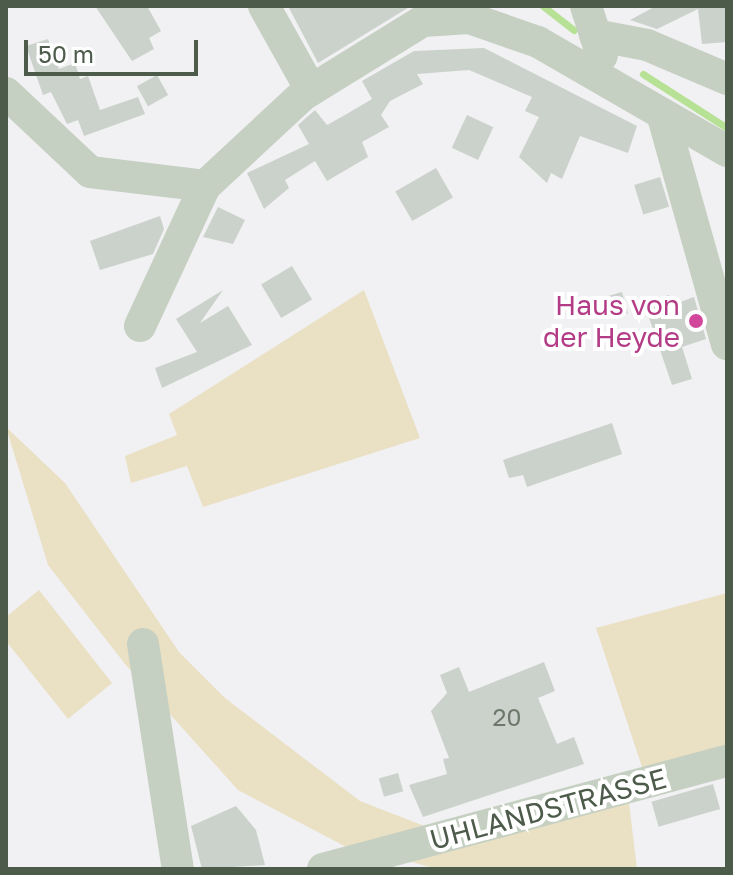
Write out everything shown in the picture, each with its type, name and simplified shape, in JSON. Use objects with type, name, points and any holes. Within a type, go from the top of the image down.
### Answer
[{"type":"street","points":[[264,6],[311,90]]},
{"type":"street","points":[[140,326],[205,186],[311,90],[423,21],[469,18],[538,42],[611,83],[663,117],[727,151]]},
{"type":"street","points":[[590,20],[611,83]]},
{"type":"street","points":[[590,20],[727,79]]},
{"type":"street","points":[[6,93],[90,172],[205,186]]},
{"type":"street","points":[[663,117],[727,344]]},
{"type":"street","points":[[143,644],[178,869]]},
{"type":"street","name":"UHLANDSTRASSE","points":[[323,869],[727,761]]},
{"type":"shaded area","points":[[364,290],[420,438],[203,507],[187,466],[131,483],[125,456],[177,435],[169,414]]},
{"type":"shaded area","points":[[6,427],[65,483],[179,652],[225,698],[360,801],[432,829],[352,850],[238,790],[125,664],[48,565]]},
{"type":"shaded area","points":[[39,590],[112,683],[68,719],[6,641],[6,617]]},
{"type":"shaded area","points":[[727,593],[727,751],[644,773],[596,628]]},
{"type":"shaded area","points":[[629,803],[637,869],[437,869],[408,861]]},
{"type":"building","points":[[95,6],[147,6],[161,31],[149,38],[154,49],[132,61]]},
{"type":"building","points":[[288,6],[411,6],[318,63]]},
{"type":"building","points":[[656,6],[727,6],[727,42],[702,44],[698,9],[657,29],[630,20]]},
{"type":"building","points":[[48,39],[59,69],[75,63],[80,79],[88,76],[100,110],[138,97],[145,114],[84,136],[78,120],[67,124],[51,92],[43,95],[26,46]]},
{"type":"building","points":[[484,48],[637,126],[628,153],[580,136],[562,179],[551,173],[547,183],[519,157],[539,117],[525,111],[532,97],[469,70],[417,74],[423,84],[390,101],[381,115],[389,127],[362,142],[368,157],[327,181],[315,161],[285,180],[289,188],[264,209],[247,173],[309,144],[298,125],[315,110],[327,125],[372,99],[362,81],[414,51]]},
{"type":"building","points":[[157,75],[168,95],[148,106],[137,86]]},
{"type":"building","points":[[467,115],[493,127],[478,160],[452,148]]},
{"type":"building","points":[[436,168],[453,197],[412,221],[395,192]]},
{"type":"building","points":[[660,177],[669,207],[643,215],[634,185]]},
{"type":"building","points":[[218,207],[245,220],[233,244],[203,237]]},
{"type":"building","points":[[160,216],[164,229],[153,254],[100,270],[90,241]]},
{"type":"building","points":[[292,266],[312,299],[281,318],[261,285]]},
{"type":"building","points":[[223,290],[200,323],[228,306],[252,345],[162,388],[155,368],[197,352],[176,319]]},
{"type":"building","points":[[622,292],[628,313],[609,319],[603,298]]},
{"type":"building","points":[[669,295],[672,305],[694,297],[706,339],[682,347],[692,379],[672,385],[644,303]]},
{"type":"building","points":[[612,423],[622,454],[527,487],[523,475],[509,478],[503,460]]},
{"type":"building","points":[[544,662],[555,691],[538,698],[557,744],[574,737],[584,764],[423,817],[409,785],[447,774],[443,759],[449,758],[431,711],[447,693],[440,675],[459,667],[469,692]]},
{"type":"building","points":[[398,773],[403,791],[384,797],[379,779]]},
{"type":"building","points":[[713,784],[720,809],[659,827],[651,802]]},
{"type":"building","points":[[236,806],[256,830],[265,865],[202,869],[191,826]]},
{"type":"waterway","points":[[543,6],[574,30]]},
{"type":"waterway","points":[[643,74],[727,128]]},
{"type":"place","name":"Haus von der Heyde","points":[[696,321]]}]
